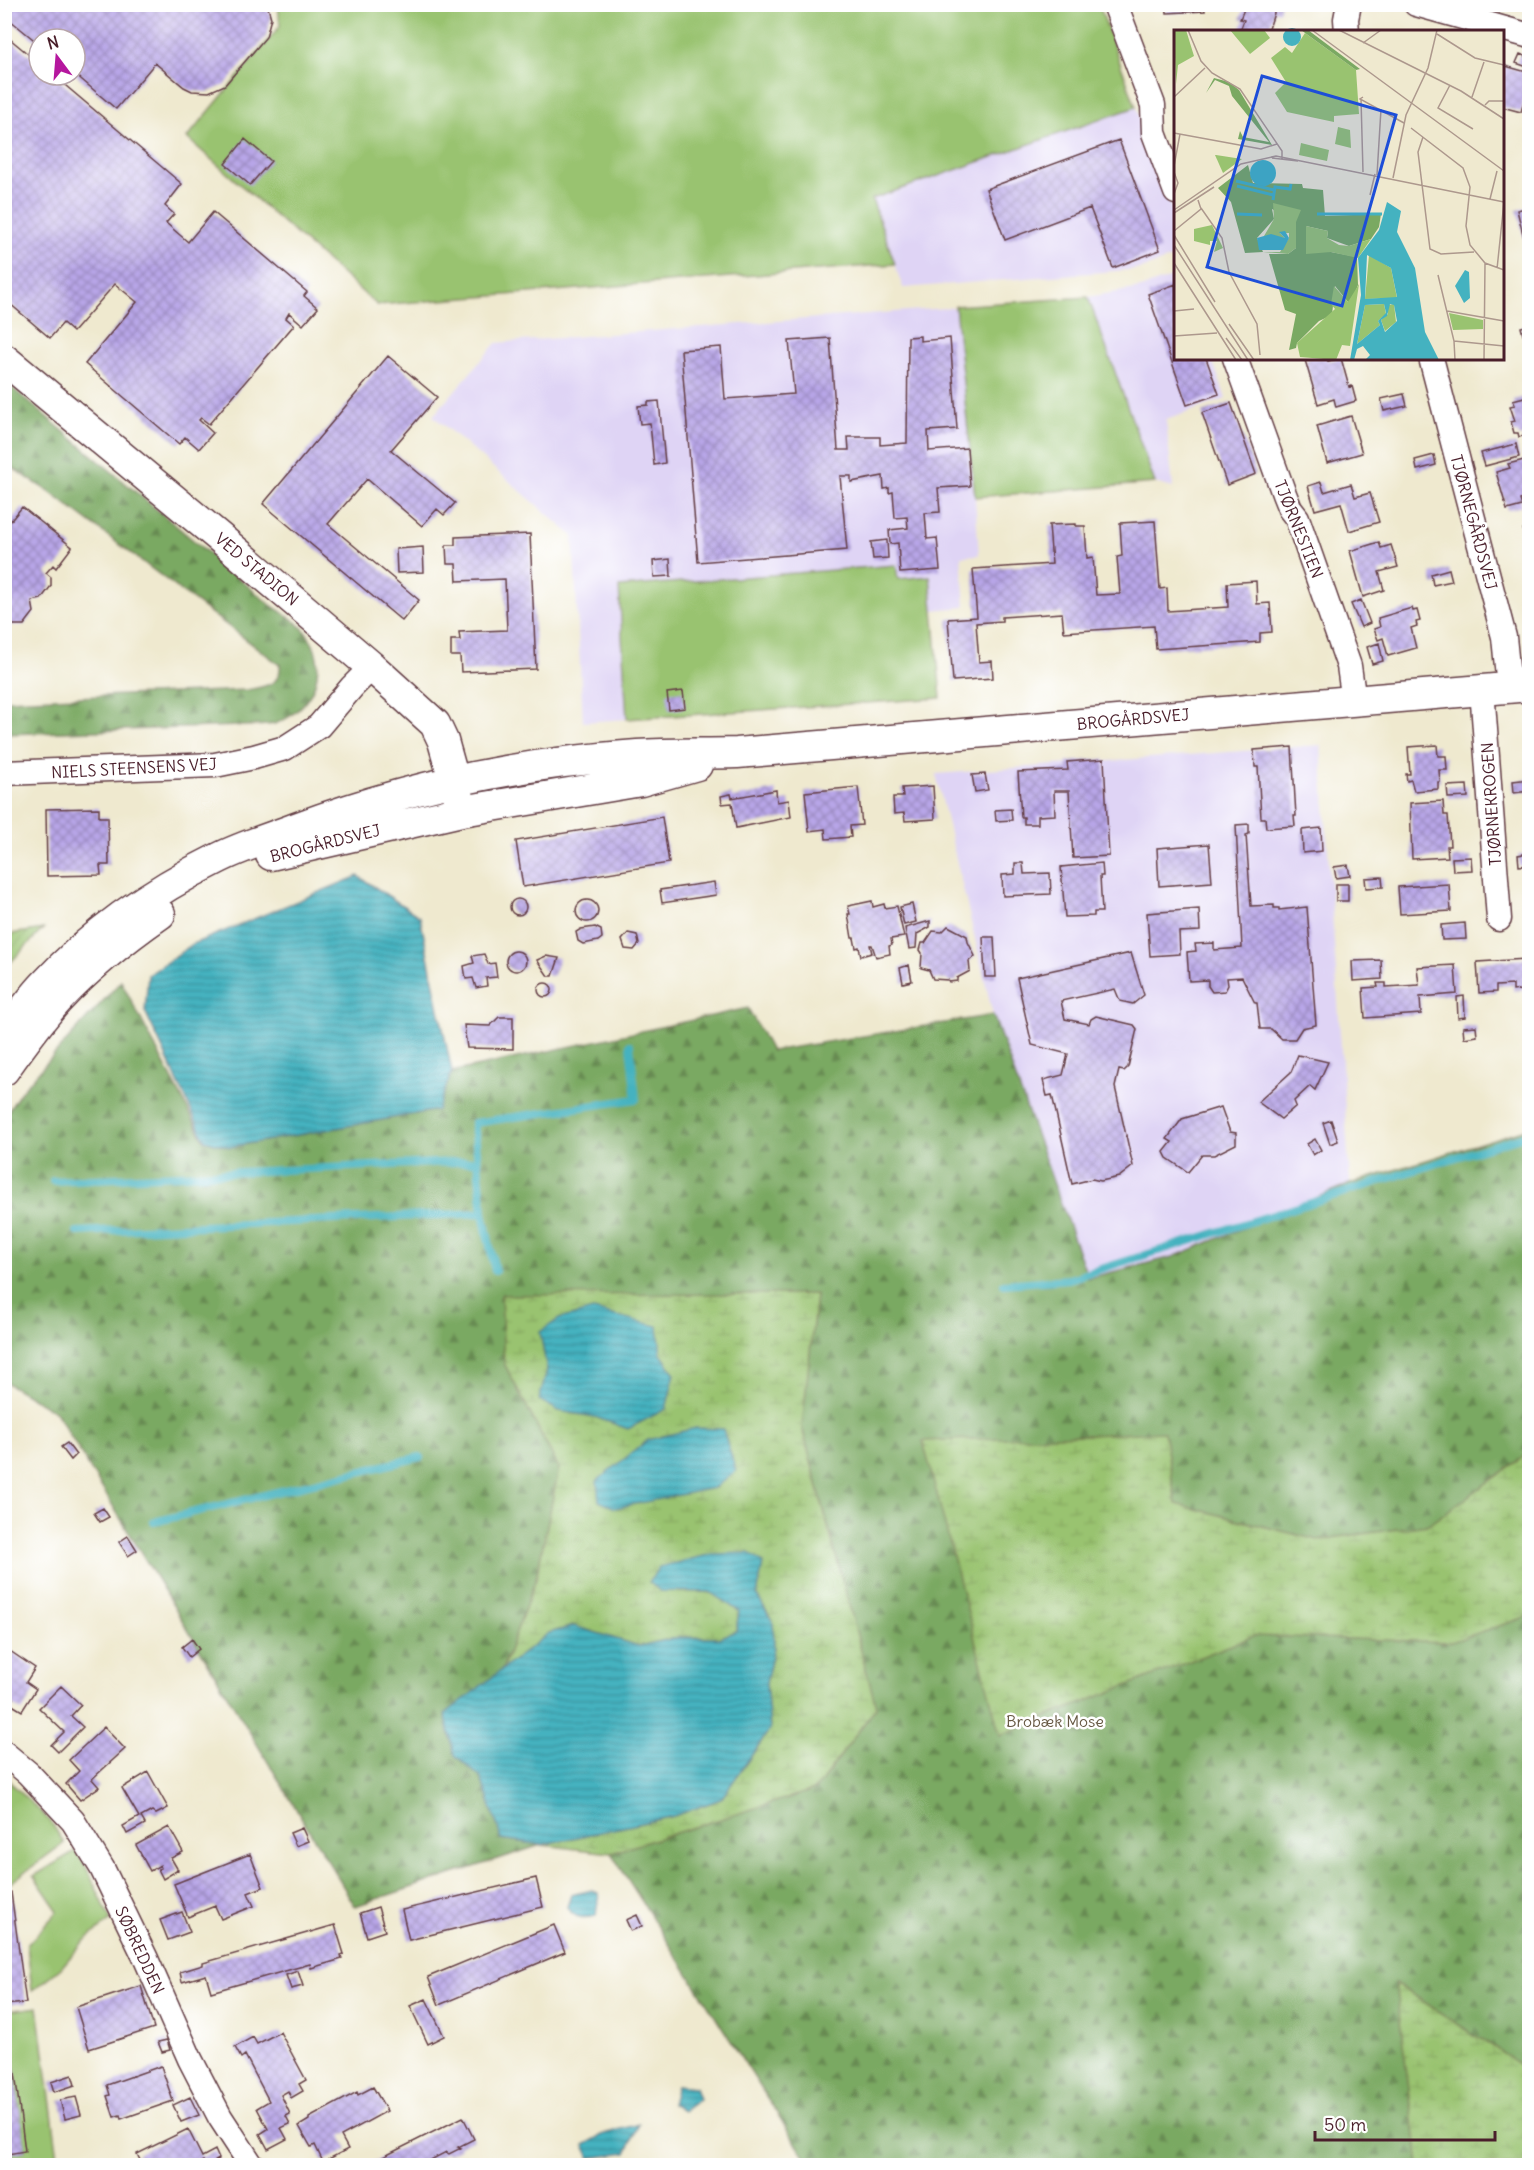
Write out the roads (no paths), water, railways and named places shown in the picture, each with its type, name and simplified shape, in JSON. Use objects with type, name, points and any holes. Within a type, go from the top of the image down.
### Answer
[{"type":"street","points":[[1115,4],[1153,105],[1154,133],[1174,187]]},
{"type":"street","points":[[1347,30],[1346,19],[1350,4]]},
{"type":"street","points":[[1416,4],[1530,36]]},
{"type":"street","name":"VED STADION","points":[[4,359],[372,667],[435,724],[443,741],[462,811]]},
{"type":"street","name":"TJØRNESTIEN","points":[[1236,360],[1290,509],[1297,518],[1349,666],[1354,702]]},
{"type":"street","name":"TJØRNEGÅRDSVEJ","points":[[1432,360],[1504,637],[1507,687]]},
{"type":"street","name":"NIELS STEENSENS VEJ","points":[[4,773],[215,765],[254,757],[285,748],[319,726],[372,667]]},
{"type":"street","name":"BROGÅRDSVEJ","points":[[4,1036],[43,986],[88,943],[126,912],[170,884],[221,857],[333,814],[394,795],[455,780],[516,768],[637,755],[737,753],[1354,702],[1507,687]]},
{"type":"street","name":"TJØRNEKROGEN","points":[[1499,920],[1507,687]]},
{"type":"street","name":"BROGÅRDSVEJ","points":[[4,1070],[59,999],[138,929],[180,900],[230,873],[273,854],[462,811],[641,781],[737,753]]},
{"type":"street","points":[[575,761],[579,792]]},
{"type":"street","name":"SØBREDDEN","points":[[4,1753],[28,1773],[73,1821],[102,1868],[146,1959],[190,2059],[220,2117],[252,2166]]},
{"type":"water","points":[[358,876],[420,917],[452,1072],[437,1110],[230,1147],[205,1140],[145,1011],[148,975],[193,944]]},
{"type":"water","points":[[593,1310],[658,1326],[661,1354],[675,1374],[666,1409],[628,1429],[595,1417],[559,1411],[539,1400],[547,1370],[540,1332],[559,1319]]},
{"type":"water","points":[[696,1428],[723,1429],[736,1471],[714,1488],[615,1508],[599,1501],[597,1481],[648,1440]]},
{"type":"water","points":[[749,1553],[763,1563],[757,1596],[773,1622],[774,1647],[766,1683],[770,1729],[721,1799],[674,1816],[541,1845],[502,1839],[481,1778],[455,1755],[445,1714],[549,1633],[574,1626],[639,1646],[679,1637],[719,1638],[736,1631],[739,1611],[710,1592],[660,1591],[649,1582],[659,1567],[712,1554]]},
{"type":"water","points":[[592,1890],[599,1894],[596,1916],[583,1918],[573,1914],[567,1907],[571,1895]]},
{"type":"water","points":[[677,2085],[695,2087],[699,2099],[683,2111],[672,2104]]},
{"type":"water","points":[[639,2124],[626,2153],[590,2158],[584,2145],[604,2134]]},
{"type":"waterway","points":[[495,1271],[483,1213],[474,1123],[636,1099],[630,1045]]},
{"type":"waterway","points":[[1004,1284],[1069,1279],[1530,1134]]},
{"type":"waterway","points":[[53,1181],[477,1161]]},
{"type":"waterway","points":[[77,1232],[483,1213]]},
{"type":"waterway","points":[[154,1522],[420,1457]]},
{"type":"park label","name":"Brobæk Mose","points":[[1055,1721]]}]
